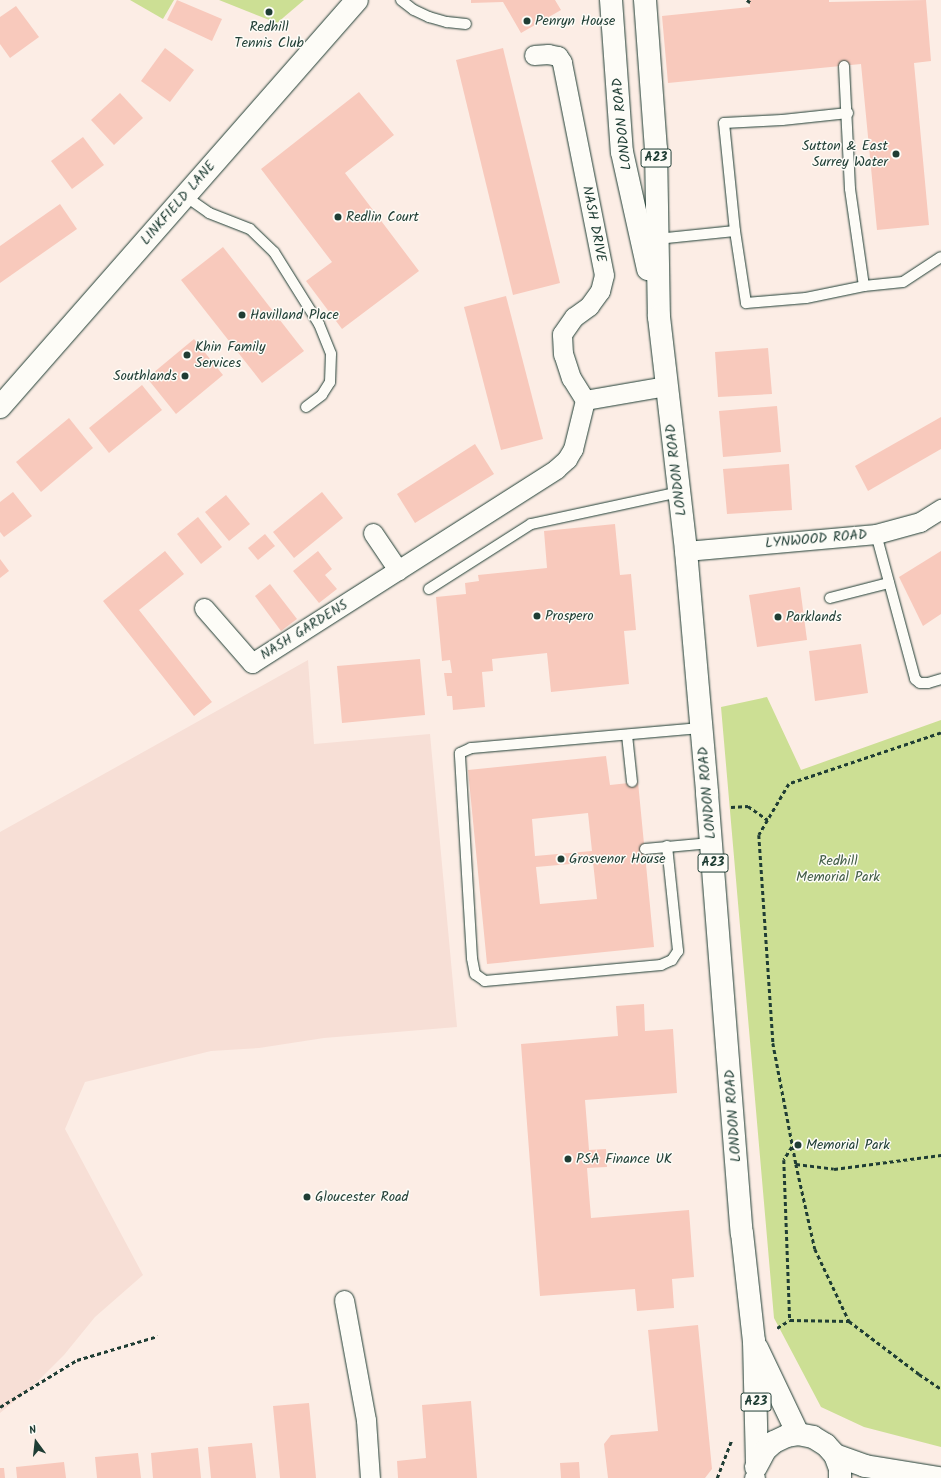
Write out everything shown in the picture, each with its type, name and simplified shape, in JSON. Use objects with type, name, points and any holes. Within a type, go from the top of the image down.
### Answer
[{"type":"main road","name":"LINKFIELD LANE","points":[[3,399],[185,196],[357,0]]},
{"type":"main road","name":"LONDON ROAD","points":[[611,0],[622,152],[659,317]]},
{"type":"main road","name":"LONDON ROAD","points":[[645,0],[656,149],[659,317],[686,551],[742,1233],[754,1341],[755,1474]]},
{"type":"main road","name":"LONDON ROAD","points":[[754,1341],[798,1434]]},
{"type":"main road","points":[[755,1474],[765,1450],[774,1442],[787,1436],[798,1434],[813,1437],[826,1445],[835,1455],[840,1469],[840,1478]]},
{"type":"main road","points":[[835,1455],[865,1466],[939,1478]]},
{"type":"street","name":"NASH DRIVE","points":[[534,55],[548,54],[558,56],[562,62],[604,275],[600,291],[588,306],[574,317],[562,334],[563,354],[571,378],[585,400]]},
{"type":"street","points":[[585,400],[666,386]]},
{"type":"street","name":"NASH GARDENS","points":[[204,608],[252,663],[556,469],[567,459],[576,439],[585,400]]},
{"type":"street","name":"LYNWOOD ROAD","points":[[686,551],[876,534],[920,522],[941,508]]},
{"type":"street","points":[[373,533],[398,570]]},
{"type":"street","points":[[344,1300],[366,1420],[370,1478]]},
{"type":"lane","points":[[401,0],[414,10],[429,17],[447,22],[466,24]]},
{"type":"lane","points":[[844,66],[848,113],[850,190],[864,286]]},
{"type":"lane","points":[[848,113],[782,120],[724,123],[735,231],[746,303],[806,298],[864,286],[903,282],[941,257]]},
{"type":"lane","points":[[185,196],[209,212],[250,229],[274,252],[319,324],[331,354],[330,382],[322,395],[306,407]]},
{"type":"lane","points":[[657,239],[735,231]]},
{"type":"lane","points":[[429,589],[531,524],[678,492]]},
{"type":"lane","points":[[876,534],[915,679],[920,683],[928,683],[941,679]]},
{"type":"lane","points":[[830,598],[888,583]]},
{"type":"lane","points":[[667,846],[678,952],[672,960],[661,965],[485,981],[476,974],[472,958],[460,753],[471,748],[701,728]]},
{"type":"lane","points":[[627,735],[632,782]]},
{"type":"lane","points":[[644,849],[711,843]]},
{"type":"path","points":[[941,733],[789,784],[759,835],[773,1035],[792,1147],[815,1249],[849,1321],[941,1389]]},
{"type":"path","points":[[708,808],[748,806],[768,820]]},
{"type":"path","points":[[792,1147],[784,1160],[790,1320],[849,1321]]},
{"type":"path","points":[[796,1164],[834,1169],[941,1155]]},
{"type":"path","points":[[0,1407],[77,1360],[158,1336]]},
{"type":"shaded area","points":[[308,660],[314,744],[430,734],[457,1027],[324,1038],[259,1048],[211,1051],[85,1082],[65,1129],[143,1275],[95,1317],[64,1355],[33,1386],[0,1413],[0,832]]},
{"type":"green space","points":[[130,0],[174,0],[163,19]]},
{"type":"green space","name":"Redhill Tennis Club","points":[[219,0],[304,0],[277,23]]},
{"type":"green space","name":"Redhill Memorial Park","points":[[767,697],[801,770],[941,720],[941,1447],[864,1427],[821,1407],[774,1318],[721,707]]},
{"type":"building","points":[[177,0],[222,19],[212,41],[167,20]]},
{"type":"building","name":"Penryn House","points":[[471,0],[555,0],[561,10],[521,33],[503,2],[471,3]]},
{"type":"building","name":"Sutton & East Surrey Water","points":[[749,0],[829,0],[829,2],[926,0],[931,61],[914,63],[929,225],[877,230],[861,64],[668,83],[662,16],[750,7]]},
{"type":"building","points":[[16,6],[39,37],[10,58],[0,44],[0,17]]},
{"type":"building","points":[[165,48],[194,70],[170,102],[141,81]]},
{"type":"building","points":[[503,48],[560,283],[513,295],[456,60]]},
{"type":"building","name":"Redlin Court","points":[[359,92],[394,135],[345,173],[419,271],[342,329],[306,281],[332,262],[261,169]]},
{"type":"building","points":[[120,93],[143,118],[114,145],[91,120]]},
{"type":"building","points":[[83,137],[104,165],[72,189],[51,161]]},
{"type":"building","points":[[60,204],[77,229],[0,283],[0,246]]},
{"type":"building","name":"Havilland Place","points":[[223,247],[304,351],[262,383],[181,280]]},
{"type":"building","points":[[506,296],[543,439],[501,450],[464,307]]},
{"type":"building","name":"Southlands","points":[[194,339],[223,375],[176,414],[147,378]]},
{"type":"building","points":[[768,348],[772,394],[718,397],[715,352]]},
{"type":"building","points":[[142,385],[162,410],[109,453],[89,428]]},
{"type":"building","points":[[777,406],[781,452],[723,457],[719,411]]},
{"type":"building","points":[[941,417],[941,449],[868,491],[855,466]]},
{"type":"building","points":[[69,418],[93,448],[41,492],[16,462]]},
{"type":"building","points":[[475,444],[494,474],[415,523],[397,494]]},
{"type":"building","points":[[789,464],[792,510],[727,514],[723,469]]},
{"type":"building","points":[[13,492],[32,516],[4,537],[0,532],[0,502]]},
{"type":"building","points":[[322,492],[343,518],[294,558],[273,532]]},
{"type":"building","points":[[226,495],[250,524],[229,541],[205,512]]},
{"type":"building","points":[[198,517],[222,547],[201,564],[177,534]]},
{"type":"building","name":"Prospero","points":[[615,524],[620,575],[631,574],[636,630],[624,631],[629,684],[551,692],[547,653],[492,659],[493,671],[482,672],[485,707],[453,710],[452,696],[447,696],[444,673],[452,673],[450,660],[442,661],[436,597],[466,594],[465,583],[479,581],[478,575],[547,568],[544,531]]},
{"type":"building","points":[[265,534],[275,546],[258,560],[248,548]]},
{"type":"building","points":[[165,551],[184,574],[139,610],[212,702],[194,716],[103,601]]},
{"type":"building","points":[[318,551],[332,569],[325,575],[337,589],[319,603],[293,571]]},
{"type":"building","points":[[941,551],[941,614],[923,626],[899,577]]},
{"type":"building","points":[[0,559],[9,571],[0,578]]},
{"type":"building","points":[[270,584],[297,619],[281,631],[255,596]]},
{"type":"building","name":"Parklands","points":[[800,587],[807,640],[757,647],[749,595]]},
{"type":"building","name":"Parklands","points":[[861,644],[868,693],[815,701],[809,651]]},
{"type":"building","points":[[420,659],[425,715],[342,723],[337,666]]},
{"type":"building","name":"Grosvenor House","points":[[606,756],[610,785],[638,782],[654,947],[487,964],[468,770]],"holes":[[[588,813],[592,851],[535,856],[532,819]],[[593,862],[597,899],[540,904],[536,867]]]},
{"type":"building","name":"PSA Finance UK","points":[[644,1004],[645,1031],[673,1029],[677,1093],[585,1100],[589,1150],[606,1149],[607,1167],[587,1168],[591,1218],[689,1210],[694,1277],[672,1279],[674,1308],[637,1311],[635,1289],[540,1296],[521,1044],[618,1036],[616,1006]]},
{"type":"building","points":[[698,1325],[712,1469],[705,1478],[608,1478],[604,1444],[611,1435],[658,1431],[648,1330]]},
{"type":"building","points":[[471,1401],[477,1478],[398,1478],[397,1461],[426,1458],[422,1405]]},
{"type":"building","points":[[309,1403],[316,1478],[280,1478],[273,1406]]},
{"type":"building","points":[[252,1443],[256,1478],[211,1478],[208,1447]]},
{"type":"building","points":[[198,1448],[201,1478],[153,1478],[151,1453]]},
{"type":"building","points":[[138,1453],[141,1478],[97,1478],[95,1457]]},
{"type":"building","points":[[64,1462],[66,1478],[17,1478],[16,1467]]},
{"type":"building","points":[[579,1462],[580,1478],[561,1478],[560,1463]]},
{"type":"building","points":[[0,1468],[4,1468],[5,1478],[0,1478]]},
{"type":"place","name":"Redhill Tennis Club","points":[[269,12]]},
{"type":"place","name":"Penryn House","points":[[527,21]]},
{"type":"place","name":"Sutton & East Surrey Water","points":[[896,154]]},
{"type":"place","name":"Redlin Court","points":[[338,217]]},
{"type":"place","name":"Havilland Place","points":[[242,315]]},
{"type":"place","name":"Khin Family Services","points":[[187,355]]},
{"type":"place","name":"Southlands","points":[[185,376]]},
{"type":"place","name":"Prospero","points":[[537,616]]},
{"type":"place","name":"Parklands","points":[[778,617]]},
{"type":"place","name":"Grosvenor House","points":[[561,859]]},
{"type":"place","name":"Memorial Park","points":[[798,1145]]},
{"type":"place","name":"PSA Finance UK","points":[[568,1159]]},
{"type":"place","name":"Gloucester Road","points":[[307,1197]]}]
